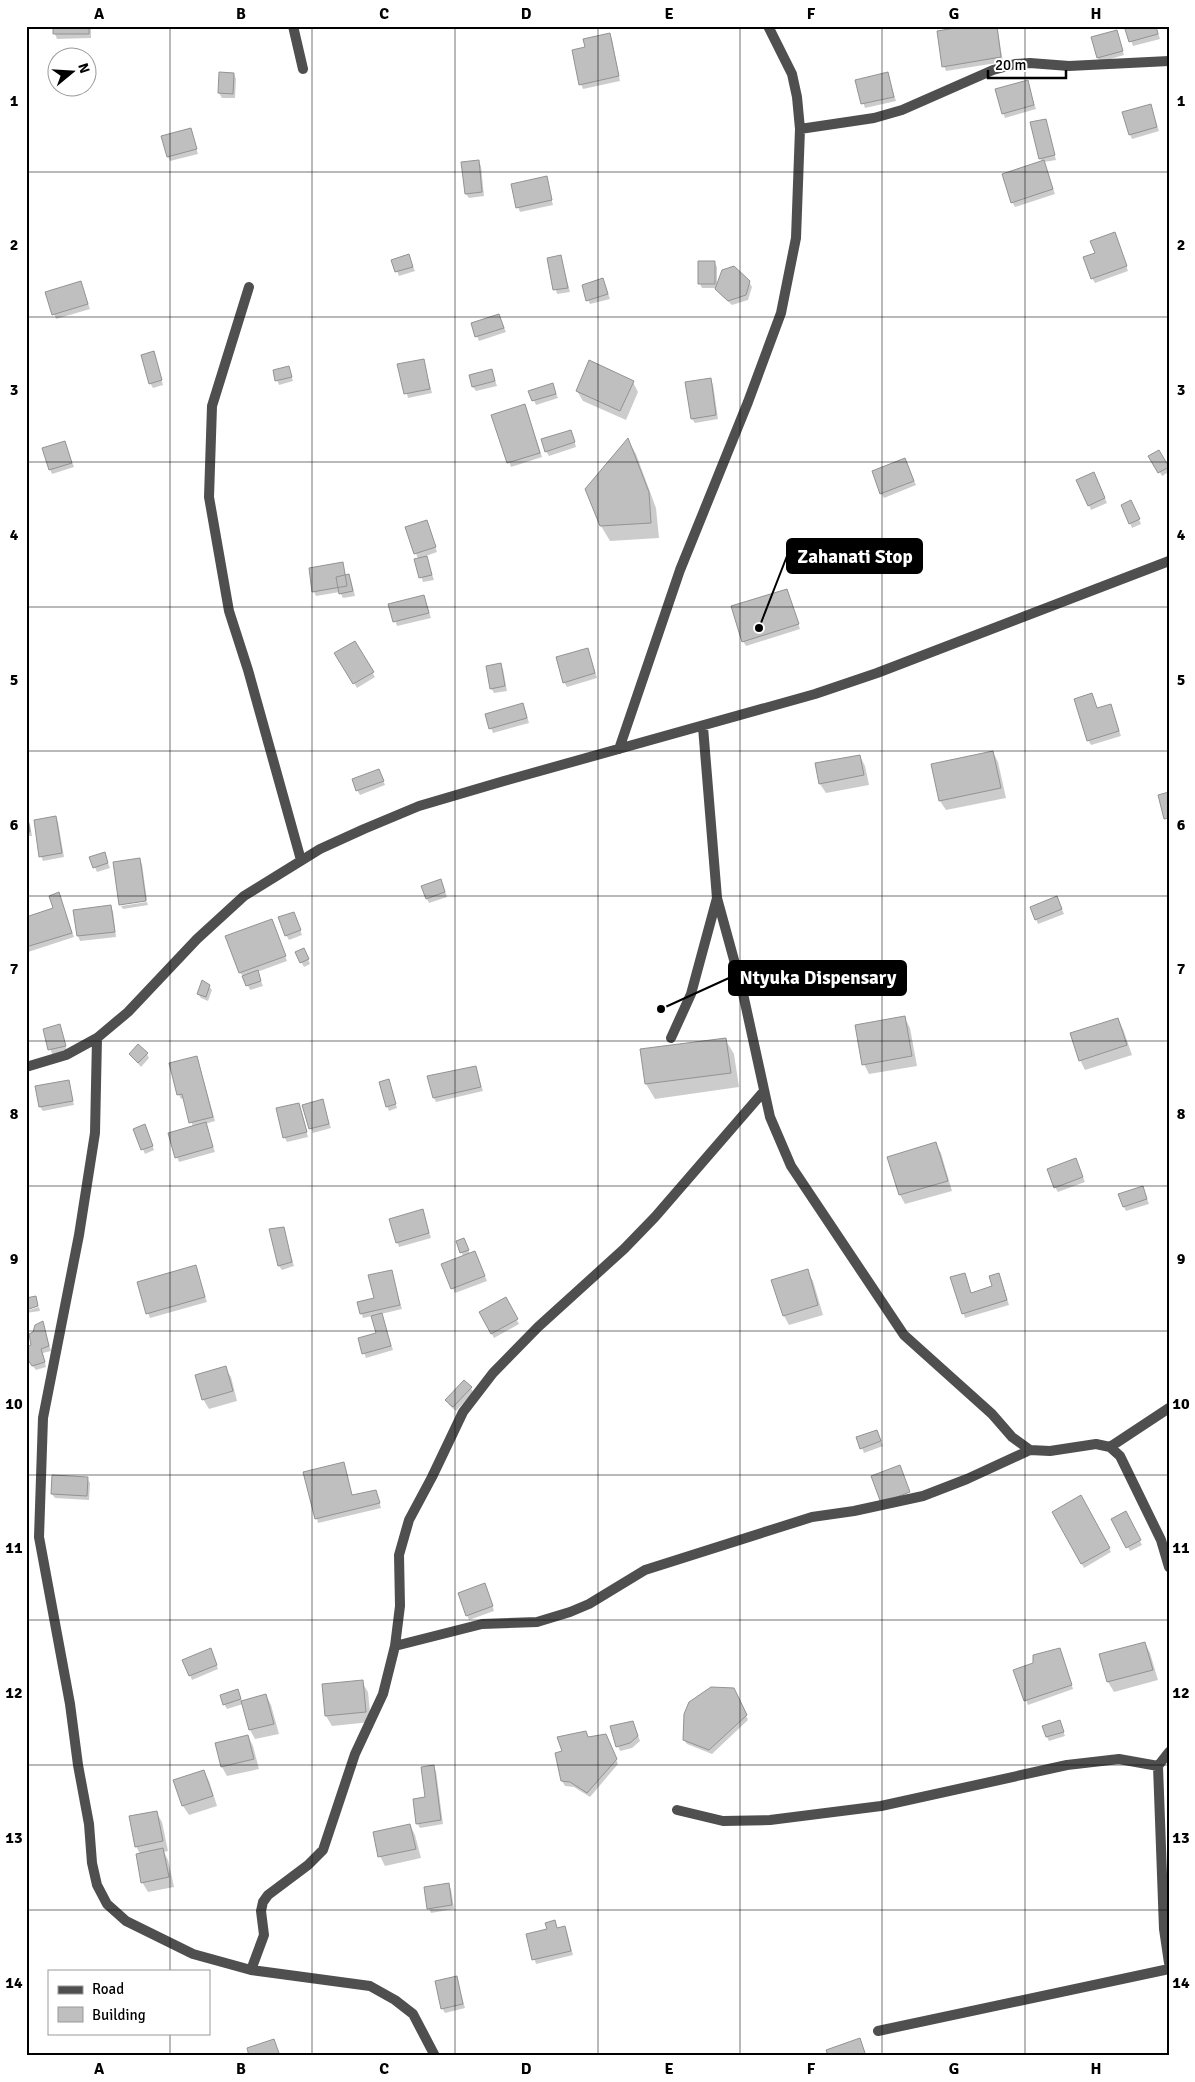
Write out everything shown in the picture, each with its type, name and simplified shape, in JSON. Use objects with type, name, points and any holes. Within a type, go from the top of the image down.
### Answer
[{"type":"street","points":[[293,26],[303,69]]},
{"type":"street","points":[[619,749],[680,570],[748,402],[781,313],[796,238],[800,129],[797,97],[792,74],[768,26]]},
{"type":"street","points":[[800,129],[874,118],[902,110],[993,70],[1016,64],[1030,63],[1069,66],[1169,61]]},
{"type":"street","points":[[250,287],[212,406],[209,497],[229,612],[248,670],[301,860]]},
{"type":"street","points":[[26,1067],[66,1055],[97,1038],[128,1012],[197,939],[244,896],[320,849],[364,829],[419,806],[815,694],[877,673],[1169,561]]},
{"type":"street","points":[[703,727],[717,898],[742,989],[770,1117],[791,1166],[904,1335],[992,1414],[1012,1437],[1030,1450]]},
{"type":"street","points":[[671,1038],[692,994],[717,898]]},
{"type":"street","points":[[97,1038],[95,1133],[79,1235],[43,1418],[39,1537],[70,1704],[78,1765],[89,1824],[92,1863],[97,1885],[107,1904],[126,1921],[193,1954],[251,1970],[370,1986],[395,2000],[413,2014],[435,2056]]},
{"type":"street","points":[[251,1970],[264,1935],[261,1912],[263,1902],[268,1895],[308,1865],[323,1850],[355,1754],[383,1694],[395,1646],[400,1606],[399,1554],[409,1520],[463,1412],[493,1373],[538,1327],[624,1249],[656,1217],[764,1091]]},
{"type":"street","points":[[1110,1447],[1169,1408]]},
{"type":"street","points":[[395,1646],[482,1624],[537,1622],[570,1612],[589,1604],[645,1570],[812,1516],[854,1511],[923,1496],[967,1479],[1030,1450],[1050,1451],[1096,1444],[1110,1447],[1120,1456],[1129,1471],[1161,1540],[1169,1567]]},
{"type":"street","points":[[1169,1752],[1158,1766],[1164,1929],[1169,1963]]},
{"type":"street","points":[[677,1810],[723,1822],[770,1820],[881,1806],[1067,1765],[1119,1759],[1158,1766]]},
{"type":"street","points":[[878,2030],[1169,1969]]},
{"type":"building","points":[[53,26],[89,26],[89,34],[53,34]]},
{"type":"building","points":[[967,26],[997,26],[1001,57],[942,67],[937,31]]},
{"type":"building","points":[[1124,26],[1156,26],[1158,34],[1129,42]]},
{"type":"building","points":[[1117,30],[1123,51],[1097,58],[1091,37]]},
{"type":"building","points":[[610,33],[619,76],[579,85],[572,50],[585,47],[583,39]]},
{"type":"building","points":[[219,72],[234,73],[233,94],[218,93]]},
{"type":"building","points":[[888,72],[894,97],[861,104],[855,80]]},
{"type":"building","points":[[1028,80],[1034,105],[1002,114],[995,89]]},
{"type":"building","points":[[1151,104],[1157,127],[1129,135],[1122,112]]},
{"type":"building","points":[[1046,119],[1055,155],[1039,159],[1030,122]]},
{"type":"building","points":[[191,128],[197,149],[167,157],[161,136]]},
{"type":"building","points":[[479,160],[482,192],[465,194],[461,162]]},
{"type":"building","points":[[1044,160],[1053,189],[1011,203],[1002,174]]},
{"type":"building","points":[[547,176],[552,200],[516,208],[511,184]]},
{"type":"building","points":[[1115,232],[1127,266],[1091,279],[1083,257],[1095,253],[1090,241]]},
{"type":"building","points":[[409,254],[413,267],[395,272],[391,260]]},
{"type":"building","points":[[561,255],[568,288],[553,290],[547,258]]},
{"type":"building","points":[[698,261],[715,261],[715,284],[698,284]]},
{"type":"building","points":[[734,266],[750,281],[746,295],[728,301],[715,289],[722,270]]},
{"type":"building","points":[[603,278],[608,294],[586,301],[582,285]]},
{"type":"building","points":[[81,281],[88,304],[52,315],[45,292]]},
{"type":"building","points":[[499,314],[504,328],[475,337],[471,323]]},
{"type":"building","points":[[154,351],[162,380],[149,384],[141,355]]},
{"type":"building","points":[[424,359],[430,389],[404,394],[397,364]]},
{"type":"building","points":[[589,360],[634,381],[620,411],[576,391]]},
{"type":"building","points":[[289,366],[292,377],[275,381],[273,370]]},
{"type":"building","points":[[492,369],[495,381],[472,387],[469,375]]},
{"type":"building","points":[[711,378],[716,415],[691,419],[685,382]]},
{"type":"building","points":[[553,383],[556,394],[532,401],[528,391]]},
{"type":"building","points":[[525,404],[540,453],[507,463],[491,415]]},
{"type":"building","points":[[571,430],[575,442],[545,452],[541,439]]},
{"type":"building","points":[[628,438],[649,492],[651,523],[600,526],[585,489]]},
{"type":"building","points":[[65,441],[72,463],[49,470],[42,448]]},
{"type":"building","points":[[1159,450],[1169,467],[1158,473],[1148,456]]},
{"type":"building","points":[[905,458],[914,481],[880,494],[872,471]]},
{"type":"building","points":[[1094,472],[1105,498],[1088,506],[1076,480]]},
{"type":"building","points":[[1131,500],[1140,519],[1129,524],[1121,505]]},
{"type":"building","points":[[427,520],[436,547],[414,554],[405,527]]},
{"type":"building","points":[[427,556],[432,575],[419,578],[414,559]]},
{"type":"building","points":[[343,562],[347,586],[312,592],[309,568]]},
{"type":"building","points":[[349,574],[353,591],[339,594],[336,577]]},
{"type":"building","points":[[787,589],[799,624],[742,642],[731,606]]},
{"type":"building","points":[[424,595],[429,613],[393,622],[388,604]]},
{"type":"building","points":[[355,641],[374,672],[353,684],[334,653]]},
{"type":"building","points":[[588,648],[595,673],[563,683],[556,657]]},
{"type":"building","points":[[501,663],[505,686],[490,689],[486,666]]},
{"type":"building","points":[[1092,693],[1097,708],[1111,704],[1119,731],[1087,741],[1074,699]]},
{"type":"building","points":[[523,703],[527,718],[489,729],[485,714]]},
{"type":"building","points":[[993,751],[1001,788],[939,801],[931,764]]},
{"type":"building","points":[[860,755],[864,775],[819,784],[815,763]]},
{"type":"building","points":[[379,769],[384,781],[356,791],[352,779]]},
{"type":"building","points":[[1169,792],[1169,818],[1164,819],[1158,795]]},
{"type":"building","points":[[56,816],[62,853],[39,857],[34,820]]},
{"type":"building","points":[[26,818],[28,818],[30,832],[26,832]]},
{"type":"building","points":[[105,852],[108,863],[93,868],[89,857]]},
{"type":"building","points":[[140,858],[146,901],[119,905],[113,862]]},
{"type":"building","points":[[441,879],[445,892],[426,899],[421,886]]},
{"type":"building","points":[[59,892],[72,933],[26,947],[26,917],[53,908],[49,896]]},
{"type":"building","points":[[1057,896],[1062,909],[1035,920],[1030,907]]},
{"type":"building","points":[[111,905],[115,932],[77,936],[73,910]]},
{"type":"building","points":[[294,912],[301,930],[285,936],[278,917]]},
{"type":"building","points":[[272,919],[286,956],[239,973],[225,936]]},
{"type":"building","points":[[304,948],[309,959],[300,963],[295,952]]},
{"type":"building","points":[[258,970],[261,981],[246,986],[242,976]]},
{"type":"building","points":[[202,980],[210,985],[206,997],[197,994]]},
{"type":"building","points":[[905,1016],[912,1056],[862,1065],[855,1025]]},
{"type":"building","points":[[1118,1018],[1127,1045],[1079,1061],[1070,1033]]},
{"type":"building","points":[[60,1024],[66,1046],[48,1050],[43,1029]]},
{"type":"building","points":[[726,1038],[731,1073],[645,1084],[640,1049]]},
{"type":"building","points":[[138,1044],[148,1053],[138,1063],[129,1054]]},
{"type":"building","points":[[197,1056],[213,1117],[189,1123],[182,1094],[177,1095],[169,1063]]},
{"type":"building","points":[[476,1066],[481,1087],[433,1098],[427,1076]]},
{"type":"building","points":[[389,1079],[396,1104],[386,1107],[379,1082]]},
{"type":"building","points":[[69,1080],[73,1101],[39,1107],[35,1086]]},
{"type":"building","points":[[323,1099],[329,1124],[309,1129],[302,1105]]},
{"type":"building","points":[[299,1103],[307,1132],[283,1138],[276,1108]]},
{"type":"building","points":[[206,1122],[213,1147],[175,1158],[168,1133]]},
{"type":"building","points":[[145,1124],[153,1146],[141,1150],[133,1129]]},
{"type":"building","points":[[936,1142],[948,1181],[899,1195],[887,1157]]},
{"type":"building","points":[[1076,1158],[1083,1177],[1054,1188],[1047,1169]]},
{"type":"building","points":[[1143,1186],[1147,1199],[1123,1207],[1118,1194]]},
{"type":"building","points":[[423,1209],[429,1233],[396,1243],[389,1219]]},
{"type":"building","points":[[284,1227],[292,1262],[278,1266],[269,1229]]},
{"type":"building","points":[[464,1238],[469,1250],[460,1253],[456,1241]]},
{"type":"building","points":[[475,1251],[485,1276],[451,1289],[441,1264]]},
{"type":"building","points":[[196,1265],[205,1297],[146,1314],[137,1282]]},
{"type":"building","points":[[808,1269],[818,1305],[783,1316],[771,1280]]},
{"type":"building","points":[[392,1270],[400,1305],[360,1314],[357,1302],[374,1298],[368,1275]]},
{"type":"building","points":[[965,1273],[971,1293],[992,1286],[989,1276],[999,1273],[1007,1300],[962,1314],[950,1277]]},
{"type":"building","points":[[36,1296],[38,1306],[26,1310],[26,1298]]},
{"type":"building","points":[[506,1297],[518,1319],[491,1334],[479,1312]]},
{"type":"building","points":[[382,1313],[391,1346],[362,1354],[358,1338],[376,1333],[371,1316]]},
{"type":"building","points":[[43,1321],[49,1346],[41,1349],[45,1362],[32,1366],[26,1353],[26,1347],[31,1345],[29,1334],[33,1332],[35,1325]]},
{"type":"building","points":[[226,1366],[233,1391],[202,1400],[195,1375]]},
{"type":"building","points":[[464,1380],[472,1387],[453,1407],[445,1400]]},
{"type":"building","points":[[877,1430],[881,1441],[860,1449],[856,1437]]},
{"type":"building","points":[[344,1462],[352,1495],[376,1490],[380,1503],[315,1519],[303,1472]]},
{"type":"building","points":[[900,1465],[910,1492],[881,1503],[871,1476]]},
{"type":"building","points":[[52,1475],[88,1477],[87,1496],[51,1494]]},
{"type":"building","points":[[1081,1495],[1110,1548],[1081,1564],[1052,1512]]},
{"type":"building","points":[[1126,1511],[1141,1540],[1126,1548],[1111,1519]]},
{"type":"building","points":[[485,1583],[493,1606],[466,1616],[458,1593]]},
{"type":"building","points":[[1145,1642],[1153,1670],[1107,1682],[1099,1654]]},
{"type":"building","points":[[211,1648],[217,1665],[189,1676],[182,1660]]},
{"type":"building","points":[[1060,1648],[1072,1685],[1024,1701],[1013,1670],[1033,1663],[1033,1655]]},
{"type":"building","points":[[363,1680],[366,1712],[325,1716],[322,1684]]},
{"type":"building","points":[[711,1687],[734,1688],[747,1715],[709,1750],[683,1740],[684,1714],[689,1702]]},
{"type":"building","points":[[238,1689],[241,1699],[223,1705],[220,1695]]},
{"type":"building","points":[[266,1694],[274,1724],[249,1730],[241,1701]]},
{"type":"building","points":[[1060,1720],[1064,1732],[1046,1737],[1042,1726]]},
{"type":"building","points":[[633,1721],[638,1736],[630,1743],[616,1747],[610,1726]]},
{"type":"building","points":[[586,1731],[588,1737],[606,1734],[617,1759],[587,1793],[570,1782],[561,1781],[555,1753],[562,1751],[557,1737]]},
{"type":"building","points":[[248,1735],[254,1759],[221,1767],[215,1743]]},
{"type":"building","points":[[434,1765],[441,1820],[416,1824],[413,1799],[425,1797],[421,1767]]},
{"type":"building","points":[[204,1770],[213,1796],[182,1806],[173,1780]]},
{"type":"building","points":[[157,1811],[163,1841],[135,1847],[129,1816]]},
{"type":"building","points":[[410,1824],[416,1849],[378,1857],[373,1832]]},
{"type":"building","points":[[163,1848],[169,1877],[141,1883],[136,1854]]},
{"type":"building","points":[[449,1883],[452,1905],[427,1909],[424,1887]]},
{"type":"building","points":[[555,1920],[557,1928],[565,1926],[571,1951],[532,1960],[526,1934],[547,1929],[545,1923]]},
{"type":"building","points":[[457,1976],[463,2004],[441,2009],[435,1981]]},
{"type":"building","points":[[860,2038],[866,2056],[828,2056],[826,2050]]},
{"type":"building","points":[[274,2039],[280,2056],[249,2056],[247,2048]]},
{"type":"place","name":"Zahanati Stop","points":[[759,628]]},
{"type":"place","name":"Ntyuka Dispensary","points":[[661,1009]]}]
